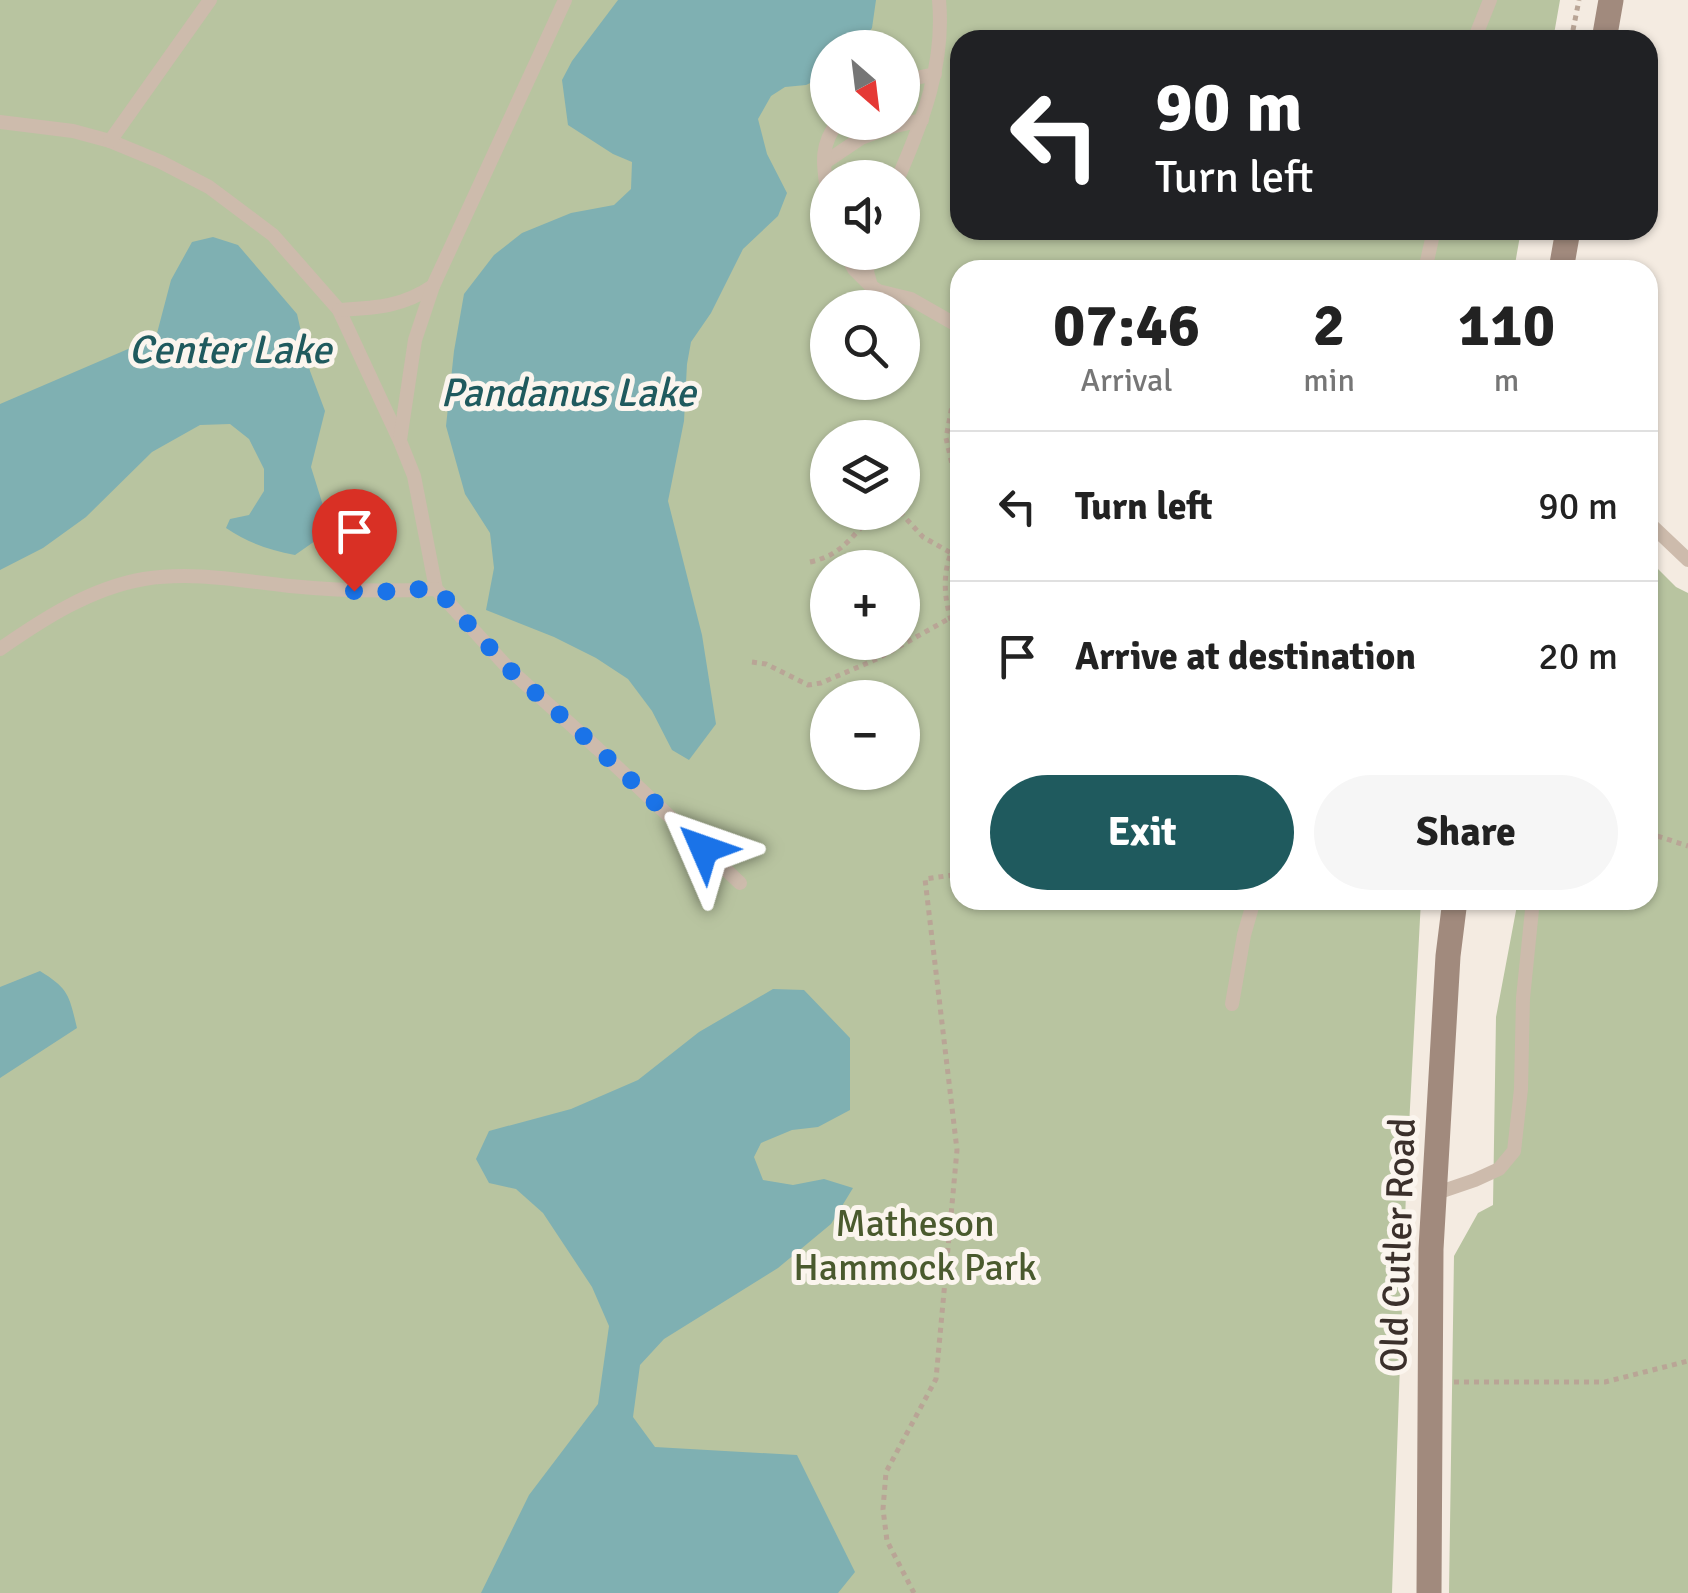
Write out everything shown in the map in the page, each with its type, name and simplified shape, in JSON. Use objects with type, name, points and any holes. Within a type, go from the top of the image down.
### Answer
[{"type":"main road","points":[[1606,30],[1611,0]]},
{"type":"main road","name":"Old Cutler Road","points":[[1429,1593],[1431,1249],[1453,910]]},
{"type":"lane","points":[[110,142],[210,0]]},
{"type":"lane","points":[[400,441],[415,340],[433,286],[564,0]]},
{"type":"lane","points":[[905,160],[931,94],[938,50],[939,0]]},
{"type":"lane","points":[[1478,30],[1490,0]]},
{"type":"lane","points":[[920,77],[935,74]]},
{"type":"lane","points":[[828,160],[860,138],[922,120]]},
{"type":"lane","points":[[0,122],[73,131],[160,162],[209,187],[273,235],[340,310],[414,476],[436,588],[509,669],[740,882]]},
{"type":"lane","points":[[855,270],[878,290],[911,299],[950,322]]},
{"type":"lane","points":[[866,270],[871,286]]},
{"type":"lane","points":[[340,310],[388,307],[419,296],[433,286]]},
{"type":"lane","points":[[1658,532],[1688,560]]},
{"type":"lane","points":[[0,650],[86,598],[144,579],[204,575],[285,586],[378,592],[436,588]]},
{"type":"lane","points":[[1232,1004],[1251,910]]},
{"type":"lane","points":[[1434,1194],[1498,1168],[1514,1151],[1533,910]]},
{"type":"path","points":[[1573,30],[1578,0]]},
{"type":"path","points":[[950,421],[946,438],[950,456]]},
{"type":"path","points":[[837,550],[861,530]]},
{"type":"path","points":[[752,662],[766,664],[808,684],[820,683],[877,659],[950,618],[946,594],[950,553],[917,530]]},
{"type":"path","points":[[1658,836],[1688,846]]},
{"type":"path","points":[[914,1593],[888,1541],[883,1510],[886,1472],[936,1378],[957,1150],[925,878],[950,875]]},
{"type":"path","points":[[1430,1382],[1605,1382],[1688,1361]]},
{"type":"green space","name":"Matheson Hammock Park","points":[[0,0],[1560,0],[1555,30],[950,30],[950,240],[1519,240],[1516,260],[950,260],[950,910],[1420,910],[1392,1593],[0,1593]]},
{"type":"green space","points":[[1658,569],[1688,593],[1688,1593],[1449,1593],[1454,1256],[1478,1213],[1493,1205],[1496,1017],[1516,910],[1658,910]]},
{"type":"water","name":"Pandanus Lake","points":[[618,0],[876,0],[871,30],[810,30],[810,83],[785,87],[771,96],[758,119],[767,154],[787,193],[778,216],[743,249],[711,313],[691,342],[684,421],[668,501],[702,635],[716,724],[689,760],[672,750],[652,711],[628,679],[554,637],[486,610],[494,568],[490,533],[465,494],[446,426],[464,294],[494,255],[522,233],[571,213],[614,205],[631,189],[632,162],[568,125],[562,80]]},
{"type":"water","name":"Center Lake","points":[[213,237],[238,245],[297,314],[310,371],[325,411],[311,467],[326,515],[315,541],[295,555],[259,545],[226,528],[230,519],[249,515],[264,491],[264,469],[249,439],[230,424],[200,425],[152,452],[86,517],[43,548],[0,570],[0,404],[156,337],[171,280],[192,242]]},
{"type":"water","points":[[40,971],[66,994],[77,1028],[0,1078],[0,987]]},
{"type":"water","points":[[773,989],[804,990],[850,1038],[850,1110],[818,1127],[792,1130],[761,1143],[754,1157],[763,1180],[793,1185],[824,1179],[853,1188],[831,1224],[778,1268],[664,1339],[640,1365],[633,1417],[655,1447],[797,1455],[855,1572],[838,1593],[481,1593],[529,1495],[598,1404],[609,1326],[592,1287],[543,1213],[516,1189],[489,1183],[476,1159],[489,1131],[571,1109],[638,1080],[699,1032]]},
{"type":"route","points":[[354,591],[436,588],[509,669],[704,849]]}]
